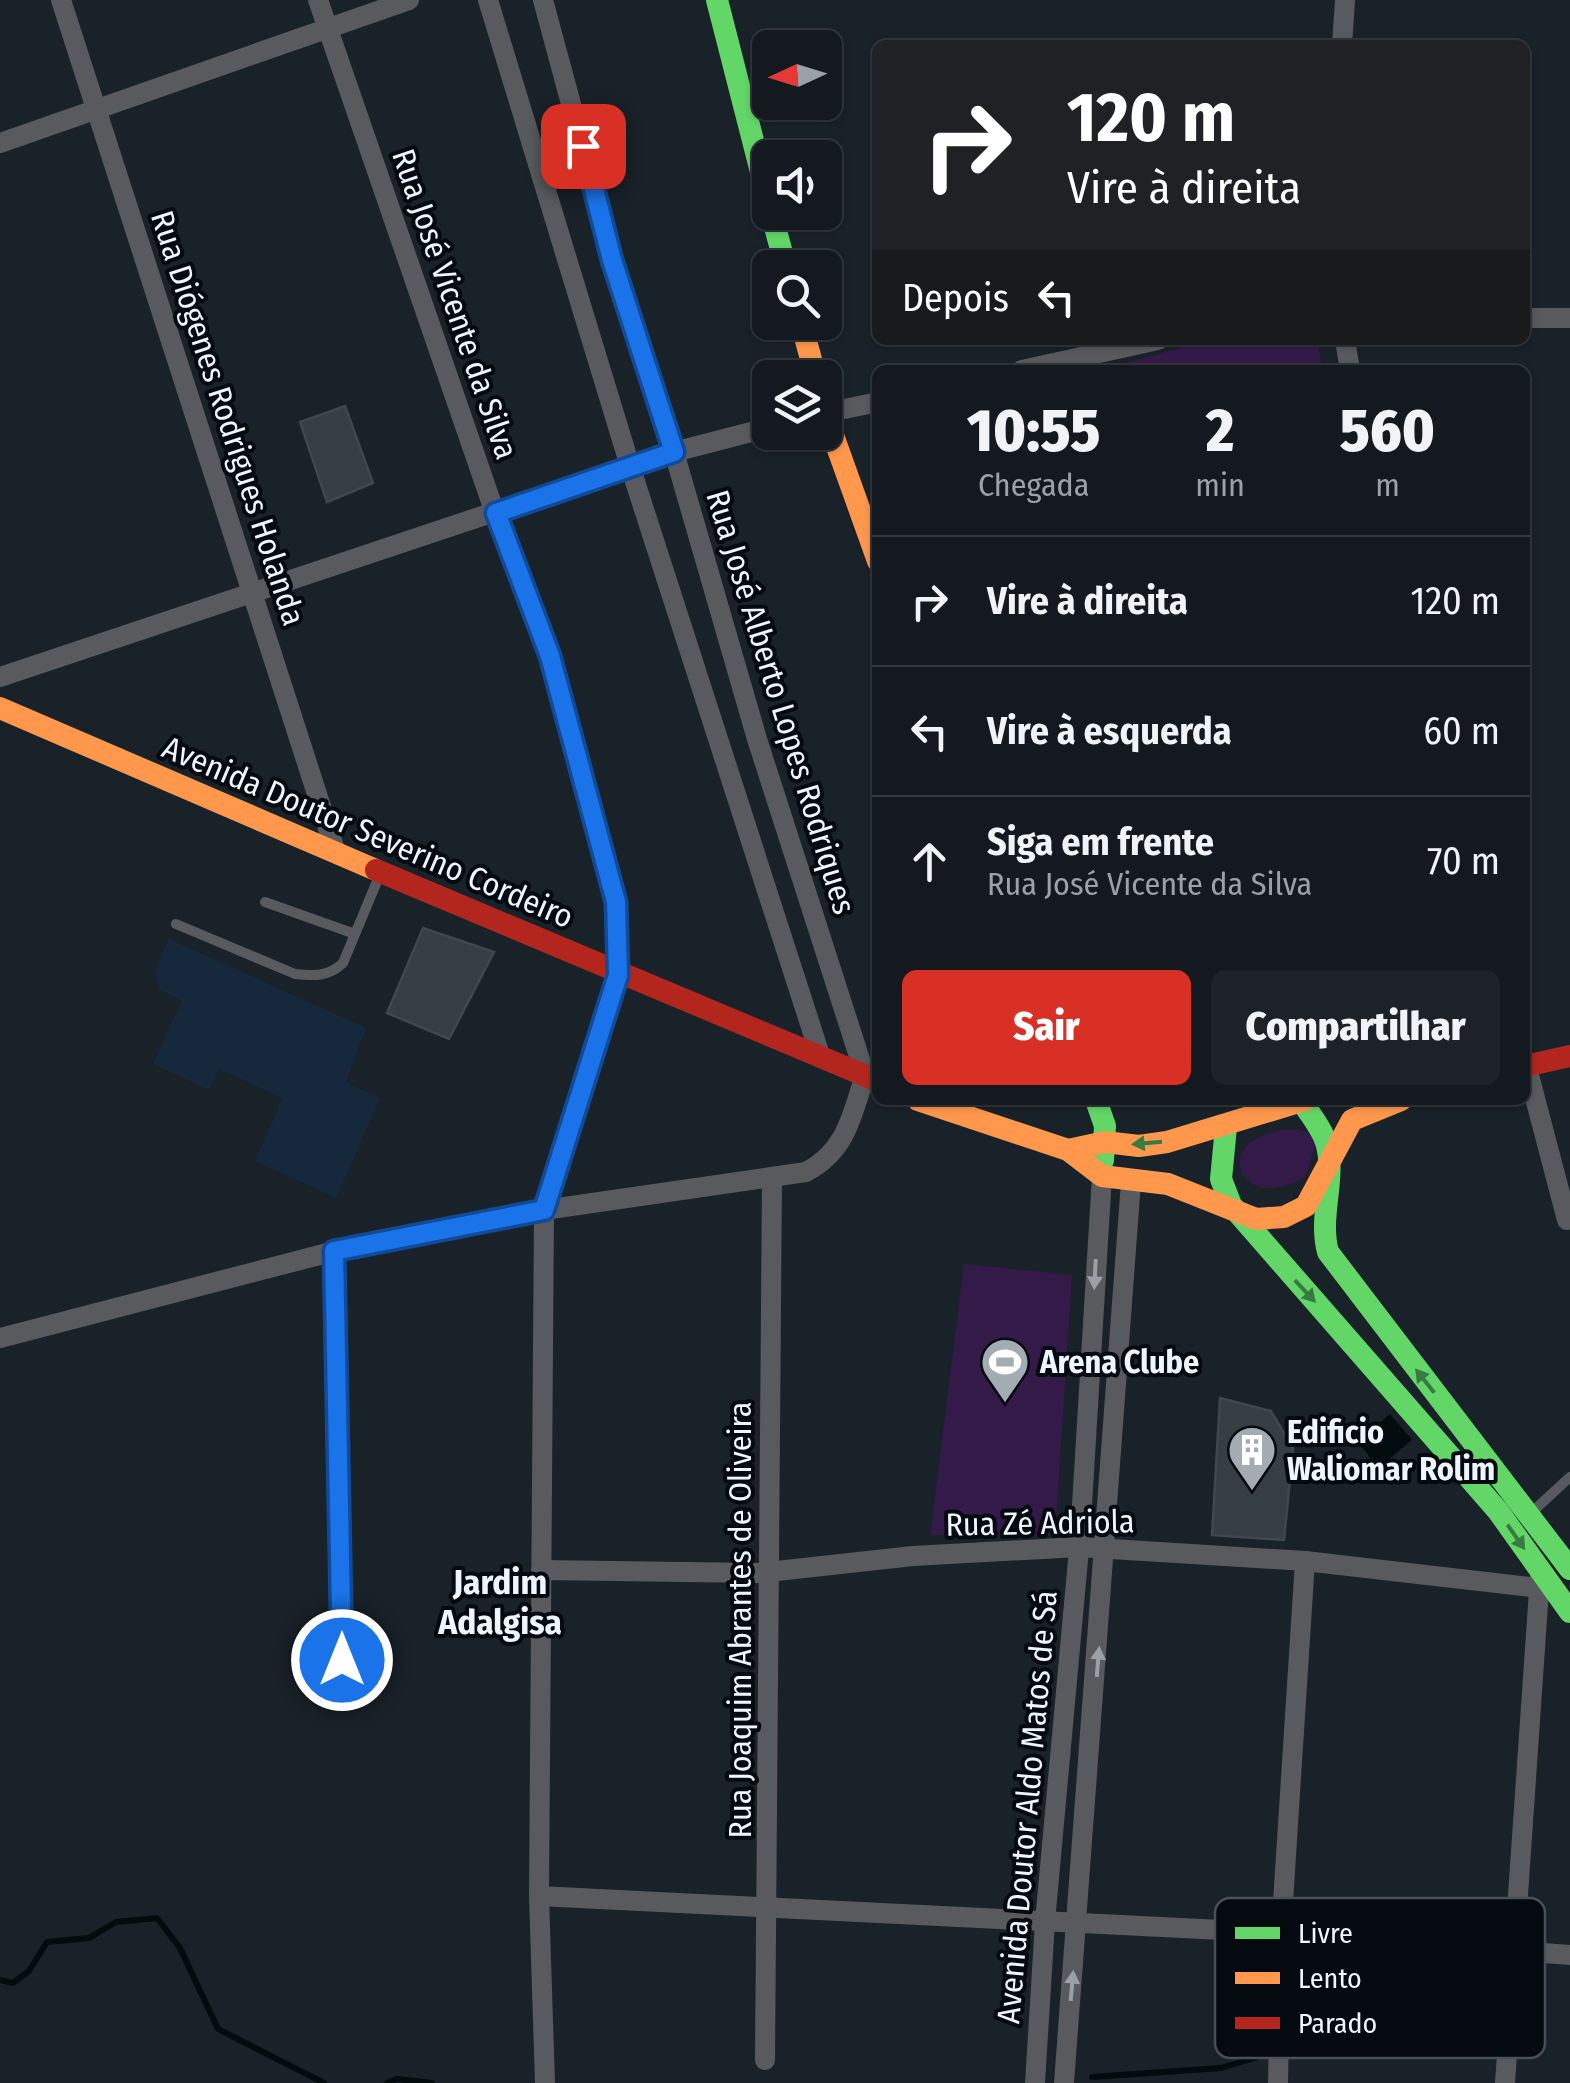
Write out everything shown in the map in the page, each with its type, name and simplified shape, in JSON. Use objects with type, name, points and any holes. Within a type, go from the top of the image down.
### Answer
[{"type":"main road","points":[[718,0],[753,140]]},
{"type":"main road","points":[[838,450],[872,544]]},
{"type":"main road","name":"Avenida Doutor Severino Cordeiro","points":[[0,708],[380,874],[871,1078]]},
{"type":"main road","points":[[1530,1063],[1570,1056]]},
{"type":"main road","points":[[933,1105],[1068,1150],[1102,1176],[1168,1184],[1198,1193],[1242,1216],[1284,1217],[1306,1206],[1352,1120],[1389,1105]]},
{"type":"main road","points":[[1097,1105],[1106,1142],[1102,1176]]},
{"type":"main road","points":[[1068,1150],[1106,1142],[1139,1146],[1226,1127],[1289,1105]]},
{"type":"main road","points":[[1306,1105],[1326,1142],[1328,1168],[1320,1224],[1328,1252],[1570,1569]]},
{"type":"main road","points":[[1226,1127],[1220,1179],[1223,1192],[1498,1512],[1540,1580],[1570,1612]]},
{"type":"street","name":"Rua Diógenes Rodrigues Holanda","points":[[61,0],[336,855]]},
{"type":"street","name":"Rua José Vicente da Silva","points":[[318,0],[496,513],[550,656],[594,806],[616,902],[618,975],[544,1210],[539,1896],[544,2083]]},
{"type":"street","points":[[0,144],[409,0]]},
{"type":"street","name":"Rua José Alberto Lopes Rodriques","points":[[488,0],[630,466],[820,1055]]},
{"type":"street","name":"Rua José Alberto Lopes Rodriques","points":[[544,0],[612,260],[674,452],[757,738],[871,1078]]},
{"type":"street","points":[[1342,40],[1345,0]]},
{"type":"street","points":[[1530,318],[1570,318]]},
{"type":"street","points":[[1045,365],[1135,345]]},
{"type":"street","points":[[842,409],[872,403]]},
{"type":"street","points":[[0,677],[630,466],[752,432]]},
{"type":"street","points":[[0,1338],[334,1251],[544,1210],[772,1180],[806,1172],[828,1160],[840,1145],[871,1078]]},
{"type":"street","points":[[1530,1083],[1567,1220]]},
{"type":"street","name":"Avenida Doutor Aldo Matos de Sá","points":[[1036,2083],[1044,1922],[1079,1547],[1102,1176]]},
{"type":"street","name":"Rua Joaquim Abrantes de Oliveira","points":[[765,2060],[772,1180]]},
{"type":"street","name":"Avenida Doutor Aldo Matos de Sá","points":[[1064,2083],[1132,1182]]},
{"type":"street","points":[[334,1251],[342,1694]]},
{"type":"street","name":"Rua Zé Adriola","points":[[541,1570],[770,1572],[913,1556],[1079,1547],[1540,1580]]},
{"type":"street","points":[[1283,1898],[1305,1561]]},
{"type":"street","points":[[1517,1898],[1540,1580]]},
{"type":"street","points":[[539,1896],[1215,1930]]},
{"type":"street","points":[[1545,1955],[1570,1956]]},
{"type":"street","points":[[1278,2058],[1278,2083]]},
{"type":"street","points":[[1505,2083],[1507,2058]]},
{"type":"lane","points":[[176,924],[295,974],[316,976],[334,972],[343,963],[380,874]]},
{"type":"lane","points":[[265,902],[356,934]]},
{"type":"lane","points":[[1530,1514],[1570,1478]]},
{"type":"shaded area","points":[[1191,345],[1319,345],[1321,365],[1119,365]]},
{"type":"shaded area","points":[[169,939],[366,1028],[346,1082],[380,1098],[336,1198],[255,1161],[283,1098],[219,1069],[209,1090],[153,1064],[182,1000],[160,990],[155,971]]},
{"type":"shaded area","points":[[1298,1129],[1309,1133],[1316,1143],[1306,1176],[1281,1187],[1262,1187],[1248,1181],[1240,1169],[1241,1156],[1250,1143],[1269,1133]]},
{"type":"shaded area","name":"Arena Clube","points":[[964,1264],[1072,1275],[1055,1536],[930,1535]]},
{"type":"shaded area","points":[[1390,1414],[1412,1440],[1378,1468],[1358,1442]]},
{"type":"building","points":[[345,406],[373,483],[327,502],[300,422]]},
{"type":"building","points":[[423,928],[494,952],[449,1039],[387,1013]]},
{"type":"building","name":"Edificio Waliomar Rolim","points":[[1220,1398],[1271,1411],[1293,1448],[1284,1540],[1212,1535]]},
{"type":"waterway","points":[[0,1980],[13,1983],[29,1971],[47,1942],[89,1938],[116,1922],[157,1918],[180,1948],[218,2029],[324,2083]]},
{"type":"waterway","points":[[1092,2077],[1221,2068],[1254,2058]]},
{"type":"waterway","points":[[387,2083],[397,2079],[432,2083]]},
{"type":"traffic: fast","points":[[717,0],[753,140]]},
{"type":"traffic: fast","points":[[776,230],[781,250]]},
{"type":"traffic: fast","points":[[1098,1105],[1105,1126],[1103,1160]]},
{"type":"traffic: fast","points":[[1304,1105],[1321,1131],[1329,1156],[1325,1224],[1328,1252],[1570,1569]]},
{"type":"traffic: fast","points":[[1226,1127],[1221,1179],[1231,1205],[1498,1511],[1570,1612]]},
{"type":"traffic: slow","points":[[806,340],[811,360]]},
{"type":"traffic: slow","points":[[838,450],[872,544]]},
{"type":"traffic: slow","points":[[0,708],[376,870]]},
{"type":"traffic: slow","points":[[933,1105],[1068,1150],[1102,1176],[1168,1184],[1256,1219],[1284,1217],[1306,1206],[1352,1120],[1389,1105]]},
{"type":"traffic: slow","points":[[1068,1150],[1105,1142],[1139,1146],[1167,1142],[1289,1105]]},
{"type":"traffic: jam","points":[[376,870],[872,1078]]},
{"type":"traffic: jam","points":[[1530,1065],[1570,1056]]},
{"type":"place","name":"Arena Clube","points":[[1005,1404]]},
{"type":"place","name":"Edificio Waliomar Rolim","points":[[1252,1492]]},
{"type":"district","name":"Jardim Adalgisa","points":[[500,1602]]},
{"type":"route","points":[[342,1660],[334,1251],[544,1210],[618,975],[616,902],[594,806],[550,656],[496,513],[674,452],[612,260],[583,146]]}]
